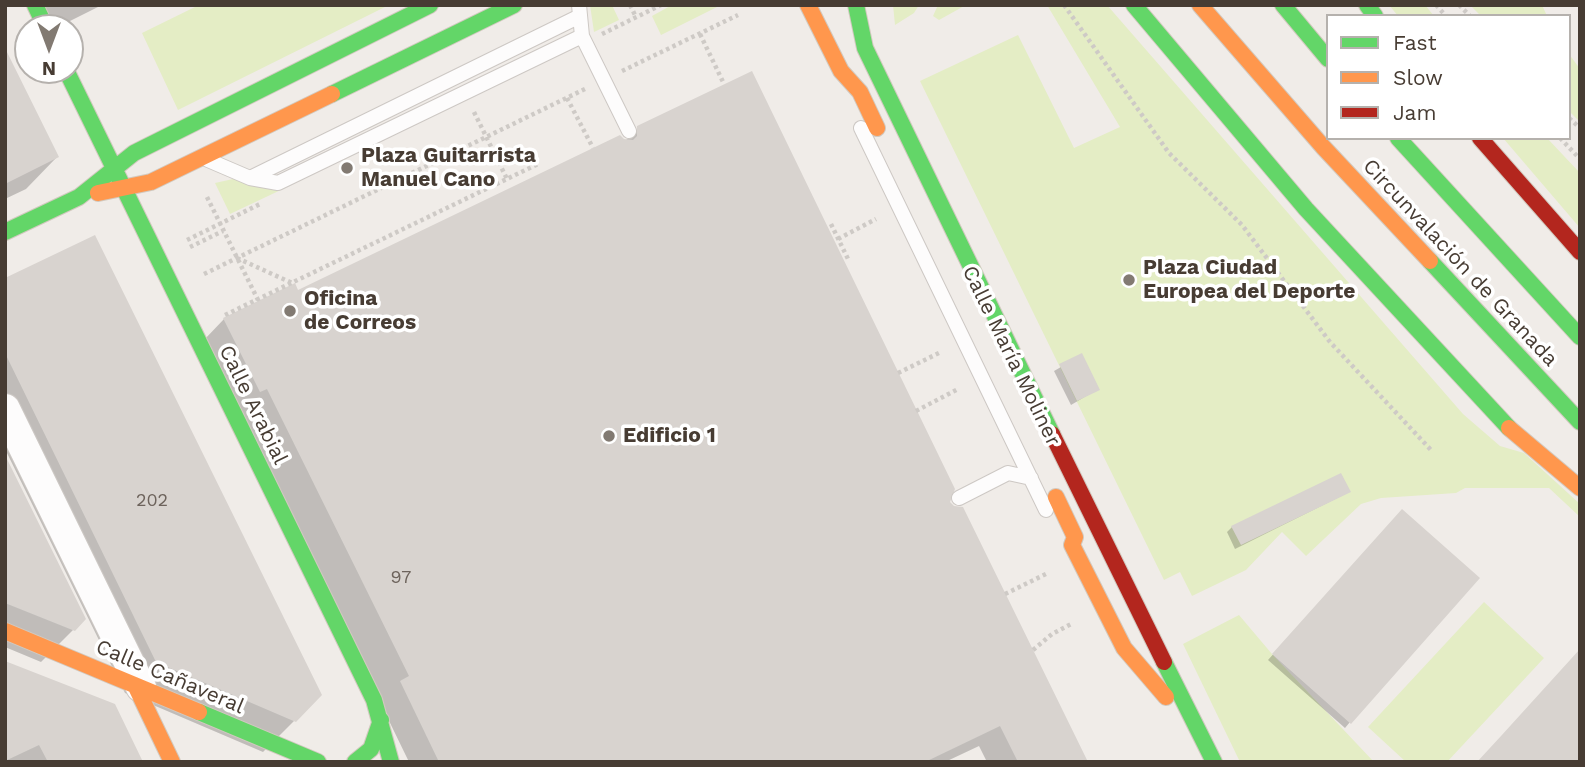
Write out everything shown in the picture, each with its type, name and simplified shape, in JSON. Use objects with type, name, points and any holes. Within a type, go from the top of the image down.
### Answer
[{"type":"main road","points":[[79,197],[134,153],[430,5]]},
{"type":"main road","points":[[5,232],[79,197],[165,175],[514,5]]},
{"type":"main road","name":"Calle María Moliner","points":[[808,5],[831,45],[841,71],[860,92],[1075,537],[1072,545],[1124,648],[1153,685],[1187,710]]},
{"type":"main road","name":"Calle María Moliner","points":[[856,5],[865,48],[1149,636],[1214,762]]},
{"type":"main road","points":[[1134,5],[1315,219],[1508,428],[1580,488]]},
{"type":"main road","name":"Circunvalación de Granada","points":[[1200,5],[1324,148],[1580,422]]},
{"type":"main road","points":[[1283,5],[1326,57]]},
{"type":"main road","name":"Calle Arabial","points":[[73,84],[381,720],[391,762]]},
{"type":"main road","name":"Circunvalación de Granada","points":[[1400,140],[1580,337]]},
{"type":"main road","points":[[1482,140],[1580,252]]},
{"type":"main road","points":[[160,200],[165,175]]},
{"type":"main road","points":[[155,251],[161,225]]},
{"type":"main road","name":"Calle Cañaveral","points":[[5,631],[318,762]]},
{"type":"main road","points":[[138,686],[171,729],[172,762]]},
{"type":"main road","points":[[171,729],[201,719],[220,721]]},
{"type":"main road","points":[[355,762],[371,748],[381,720]]},
{"type":"street","points":[[5,409],[138,686]]},
{"type":"lane","points":[[250,178],[579,11],[629,131]]},
{"type":"lane","points":[[202,158],[250,178],[278,183],[588,37]]},
{"type":"lane","points":[[831,45],[848,50],[865,48]]},
{"type":"lane","points":[[841,71],[850,106],[1018,453],[1062,542],[1072,545]]},
{"type":"lane","points":[[1008,473],[1018,453]]},
{"type":"lane","points":[[958,498],[1008,473],[1020,473],[1031,478]]},
{"type":"lane","points":[[1124,648],[1149,636]]},
{"type":"path","points":[[630,5],[636,17]]},
{"type":"path","points":[[588,37],[661,5]]},
{"type":"path","points":[[1064,5],[1169,153],[1242,225],[1330,342],[1431,450]]},
{"type":"path","points":[[614,75],[738,15]]},
{"type":"path","points":[[700,34],[724,84]]},
{"type":"path","points":[[204,274],[589,88]]},
{"type":"path","points":[[567,98],[593,148]]},
{"type":"path","points":[[469,101],[508,179]]},
{"type":"path","points":[[1562,140],[1580,159]]},
{"type":"path","points":[[225,316],[540,163]]},
{"type":"path","points":[[206,197],[257,300]]},
{"type":"path","points":[[187,240],[265,202]]},
{"type":"path","points":[[838,239],[876,219]]},
{"type":"path","points":[[831,225],[849,261]]},
{"type":"path","points":[[190,247],[223,231]]},
{"type":"path","points":[[237,258],[292,283]]},
{"type":"path","points":[[898,373],[940,352]]},
{"type":"path","points":[[916,411],[958,389]]},
{"type":"path","points":[[1005,594],[1048,573]]},
{"type":"path","points":[[1032,650],[1052,634],[1073,623]]},
{"type":"green space","points":[[199,5],[389,5],[178,110],[142,33]]},
{"type":"green space","points":[[590,5],[612,5],[619,20],[594,32]]},
{"type":"green space","points":[[672,5],[721,5],[661,35],[652,16]]},
{"type":"green space","points":[[893,5],[919,5],[914,13],[895,25]]},
{"type":"green space","points":[[938,5],[966,5],[939,20],[933,16]]},
{"type":"green space","name":"Plaza Ciudad Europea del Deporte","points":[[1047,5],[1107,5],[1463,414],[1500,446],[1524,453],[1580,504],[1580,517],[1549,488],[1465,488],[1456,493],[1381,498],[1361,504],[1306,556],[1282,532],[1246,570],[1192,596],[1180,572],[1164,580],[920,81],[1018,35],[1074,148],[1120,127]]},
{"type":"green space","points":[[1389,5],[1425,5],[1432,14],[1396,14]]},
{"type":"green space","points":[[1470,5],[1542,5],[1546,14],[1479,14]]},
{"type":"green space","points":[[1571,57],[1580,69],[1580,122],[1571,113]]},
{"type":"green space","points":[[1505,140],[1549,140],[1580,173],[1580,228]]},
{"type":"green space","points":[[233,179],[271,188],[285,188],[230,214],[215,183]]},
{"type":"green space","points":[[1484,602],[1544,658],[1447,762],[1406,762],[1368,727]]},
{"type":"green space","points":[[1239,615],[1374,762],[1240,762],[1183,644]]},
{"type":"building","points":[[5,48],[14,66],[14,84],[23,84],[59,157],[5,184]]},
{"type":"building","name":"Edificio 1","points":[[752,71],[955,489],[950,502],[954,506],[963,507],[1088,762],[1018,762],[1000,726],[925,762],[439,762],[400,681],[409,676],[267,389],[260,392],[223,318],[295,283],[298,290],[620,135],[624,139],[633,140],[637,136],[637,126]]},
{"type":"building","points":[[95,235],[322,695],[296,722],[156,662],[5,353],[5,278]]},
{"type":"building","points":[[1082,353],[1100,390],[1077,401],[1059,364]]},
{"type":"building","points":[[5,455],[86,619],[75,631],[5,603]]},
{"type":"building","points":[[1341,473],[1351,492],[1241,545],[1231,526]]},
{"type":"building","points":[[1402,509],[1480,578],[1351,724],[1272,654]]},
{"type":"building","points":[[1580,649],[1580,762],[1477,762],[1501,736]]},
{"type":"building","points":[[5,661],[115,704],[143,762],[48,762],[39,745],[5,761]]},
{"type":"traffic: fast","points":[[35,5],[39,14]]},
{"type":"traffic: fast","points":[[5,232],[79,197],[134,153],[430,5]]},
{"type":"traffic: fast","points":[[332,94],[514,5]]},
{"type":"traffic: fast","points":[[856,5],[865,48],[1052,434]]},
{"type":"traffic: fast","points":[[1134,5],[1306,209],[1509,428]]},
{"type":"traffic: fast","points":[[1283,5],[1326,57]]},
{"type":"traffic: fast","points":[[1367,5],[1374,14]]},
{"type":"traffic: fast","points":[[73,84],[374,700],[391,762]]},
{"type":"traffic: fast","points":[[1400,140],[1580,337]]},
{"type":"traffic: fast","points":[[1430,261],[1580,422]]},
{"type":"traffic: fast","points":[[1164,662],[1214,762]]},
{"type":"traffic: fast","points":[[199,712],[318,762]]},
{"type":"traffic: fast","points":[[355,762],[371,749],[381,720]]},
{"type":"traffic: slow","points":[[808,5],[841,71],[860,92],[877,128]]},
{"type":"traffic: slow","points":[[1200,5],[1324,148],[1430,261]]},
{"type":"traffic: slow","points":[[98,193],[151,182],[332,94]]},
{"type":"traffic: slow","points":[[1509,428],[1580,488]]},
{"type":"traffic: slow","points":[[1056,497],[1075,537],[1072,545],[1124,648],[1166,697]]},
{"type":"traffic: slow","points":[[5,631],[199,712]]},
{"type":"traffic: slow","points":[[135,685],[172,762]]},
{"type":"traffic: jam","points":[[1482,140],[1580,252]]},
{"type":"traffic: jam","points":[[1052,434],[1164,662]]},
{"type":"place","name":"Plaza Guitarrista Manuel Cano","points":[[347,168]]},
{"type":"place","name":"Plaza Ciudad Europea del Deporte","points":[[1129,280]]},
{"type":"place","name":"Oficina de Correos","points":[[290,311]]},
{"type":"place","name":"Edificio 1","points":[[609,436]]}]
